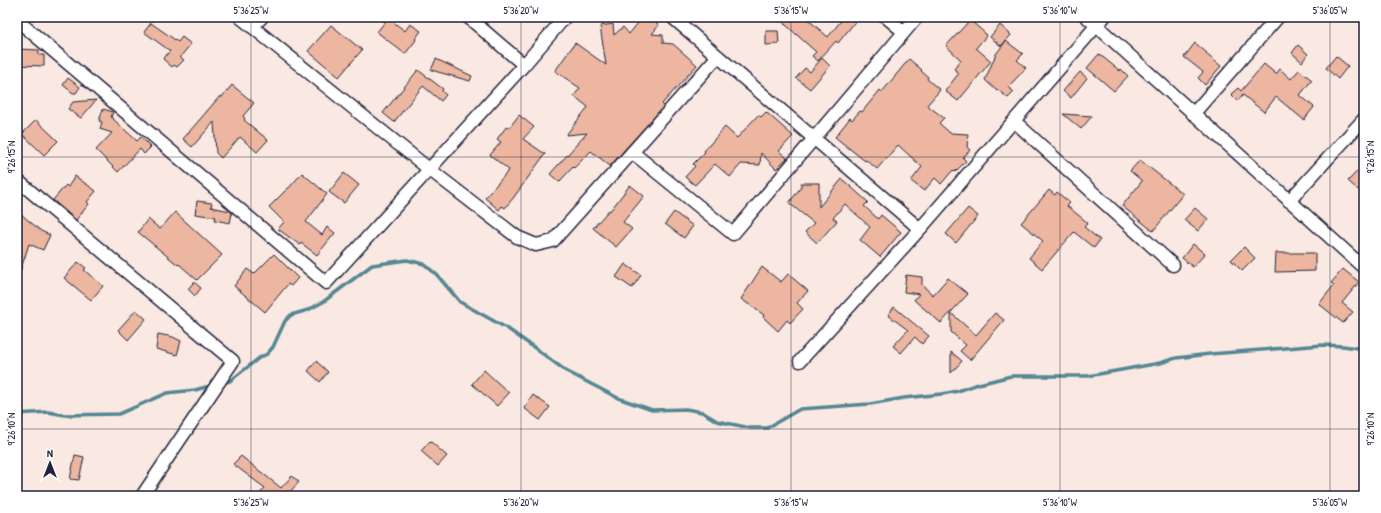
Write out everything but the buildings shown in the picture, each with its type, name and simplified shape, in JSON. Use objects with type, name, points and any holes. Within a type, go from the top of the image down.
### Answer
[{"type":"street","points":[[240,17],[429,169],[518,237],[536,245],[553,241],[718,56]]},
{"type":"street","points":[[252,27],[262,17]]},
{"type":"street","points":[[468,17],[524,65]]},
{"type":"street","points":[[17,20],[326,283],[524,65],[564,17]]},
{"type":"street","points":[[672,17],[920,229]]},
{"type":"street","points":[[886,17],[904,32]]},
{"type":"street","points":[[632,152],[733,234],[917,17]]},
{"type":"street","points":[[1087,17],[1101,21],[1193,114],[1364,268]]},
{"type":"street","points":[[1193,114],[1278,17]]},
{"type":"street","points":[[800,361],[920,229],[1101,21]]},
{"type":"street","points":[[1289,201],[1364,119]]},
{"type":"street","points":[[1014,121],[1173,265]]},
{"type":"street","points":[[17,180],[233,361],[142,496]]},
{"type":"waterway","points":[[223,383],[230,381],[259,358],[267,354],[273,347],[285,321],[291,315],[308,310],[323,302],[372,265],[407,260],[424,264],[437,275],[460,302],[508,329],[566,371],[618,398],[652,410],[686,409],[702,412],[717,421],[750,428],[767,428],[800,409],[870,404],[904,398],[942,394],[1011,376],[1088,376],[1160,363],[1176,358],[1323,345],[1364,349]]},
{"type":"waterway","points":[[17,414],[48,412],[65,415],[119,414],[167,393],[195,390],[213,385]]}]
